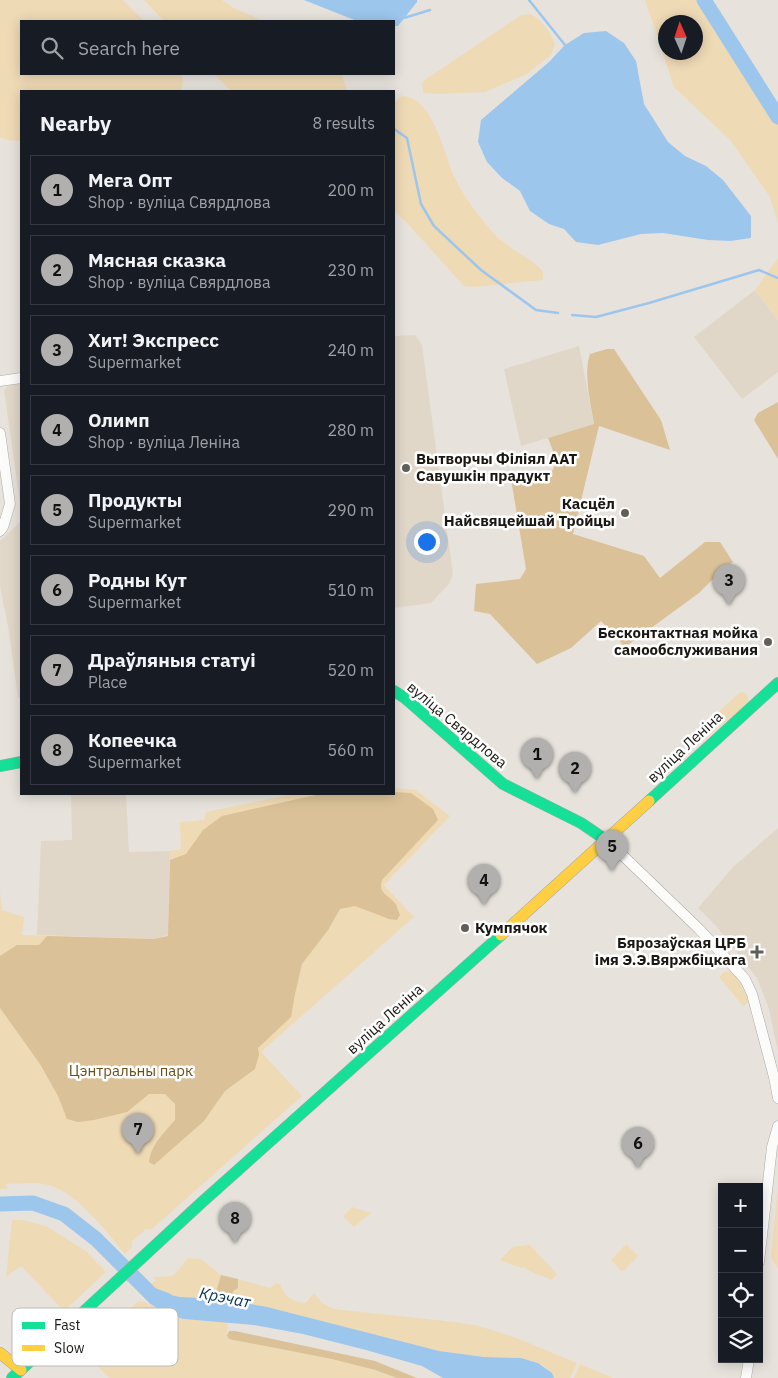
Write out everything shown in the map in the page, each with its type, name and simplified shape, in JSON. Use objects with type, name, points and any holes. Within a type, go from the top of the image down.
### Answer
[{"type":"main road","name":"вуліца Леніна","points":[[144,1263],[223,1199],[610,843],[778,683]]},
{"type":"main road","name":"вуліца Свярдлова","points":[[395,692],[503,784],[582,822],[610,843]]},
{"type":"main road","name":"вуліца Леніна","points":[[95,1308],[610,843],[778,695]]},
{"type":"main road","points":[[0,766],[20,762]]},
{"type":"main road","points":[[0,1353],[12,1366]]},
{"type":"main road","points":[[12,1366],[22,1376]]},
{"type":"main road","name":"вуліца Леніна","points":[[22,1376],[33,1366]]},
{"type":"street","points":[[0,381],[20,378]]},
{"type":"street","points":[[0,433],[10,504],[0,531]]},
{"type":"street","points":[[610,843],[699,928],[745,979],[752,994],[778,1098]]},
{"type":"street","points":[[763,1228],[772,1147],[778,1126]]},
{"type":"street","points":[[746,1378],[748,1363]]},
{"type":"shaded area","points":[[755,290],[778,320],[778,372],[742,399],[694,337]]},
{"type":"shaded area","name":"Вытворчы Філіял ААТ Савушкін прадукт","points":[[415,335],[422,345],[453,574],[449,584],[431,603],[395,608],[395,336]]},
{"type":"shaded area","points":[[579,346],[594,424],[521,446],[504,369]]},
{"type":"shaded area","points":[[20,383],[20,503],[4,390],[8,386]]},
{"type":"shaded area","points":[[20,522],[20,697],[18,698],[9,632],[0,586],[0,541]]},
{"type":"shaded area","points":[[71,795],[126,795],[129,852],[170,851],[168,935],[154,939],[37,935],[41,841],[72,840]]},
{"type":"shaded area","name":"Бярозаўская ЦРБ імя Э.Э.Вяржбіцкага","points":[[778,828],[778,1052],[769,1009],[757,978],[716,926],[698,908],[733,867]]},
{"type":"green space","points":[[0,0],[123,0],[143,20],[20,20],[20,75],[182,75],[181,90],[20,90],[20,141],[6,140],[0,137]]},
{"type":"green space","points":[[144,0],[222,0],[234,8],[261,20],[163,20]]},
{"type":"green space","points":[[645,0],[704,0],[778,117],[778,224],[770,197],[731,141],[674,87],[665,60],[703,60],[703,15],[658,15],[658,39]]},
{"type":"green space","points":[[530,14],[545,26],[555,44],[551,55],[527,74],[485,92],[423,93],[422,82],[521,15]]},
{"type":"green space","points":[[215,75],[342,75],[347,90],[230,90]]},
{"type":"green space","points":[[402,96],[413,99],[422,106],[436,128],[455,178],[476,212],[503,242],[543,271],[543,280],[475,287],[464,286],[395,212],[395,102]]},
{"type":"green space","points":[[778,258],[778,320],[755,290]]},
{"type":"green space","points":[[614,349],[661,420],[670,450],[599,426],[573,534],[644,556],[660,578],[705,542],[720,542],[733,562],[699,593],[625,647],[601,621],[571,648],[537,664],[490,614],[474,611],[476,584],[520,579],[526,569],[511,479],[523,470],[540,480],[547,476],[552,472],[555,462],[548,438],[594,424],[588,389],[588,362],[590,354]]},
{"type":"green space","points":[[778,402],[778,459],[754,420],[758,413]]},
{"type":"green space","points":[[742,692],[747,694],[749,703],[706,738],[702,736],[700,729]]},
{"type":"green space","name":"Цэнтральны парк","points":[[395,788],[416,790],[450,816],[384,885],[414,917],[261,1052],[302,1096],[151,1230],[146,1229],[132,1241],[132,1247],[125,1254],[89,1212],[78,1202],[55,1187],[44,1184],[25,1183],[6,1184],[7,1189],[0,1189],[0,891],[2,910],[24,917],[22,935],[154,939],[168,935],[170,851],[181,849],[180,822],[204,820],[206,812],[288,795],[395,795]]},
{"type":"green space","name":"Цэнтральны парк","points":[[395,792],[411,793],[433,809],[438,820],[382,880],[382,891],[395,903],[400,915],[397,920],[389,919],[355,906],[340,909],[328,930],[302,964],[291,1017],[258,1048],[259,1055],[255,1069],[225,1091],[204,1121],[154,1165],[149,1162],[152,1150],[175,1120],[175,1104],[165,1094],[149,1094],[127,1112],[78,1122],[67,1119],[58,1096],[40,1064],[0,1008],[0,956],[17,945],[39,945],[47,936],[154,939],[168,936],[170,860],[186,854],[203,830],[222,816],[316,795],[395,795]]},
{"type":"green space","points":[[731,971],[738,978],[748,1000],[743,1006],[719,977],[724,972]]},
{"type":"green space","points":[[778,1184],[778,1269],[771,1258]]},
{"type":"green space","points":[[352,1207],[371,1213],[354,1227],[343,1216]]},
{"type":"green space","points":[[12,1220],[23,1220],[46,1226],[86,1251],[106,1272],[67,1308],[61,1308],[21,1266],[6,1277]]},
{"type":"green space","points":[[529,1244],[557,1274],[552,1280],[527,1270],[525,1267],[521,1268],[500,1260],[512,1248]]},
{"type":"green space","points":[[626,1244],[638,1256],[622,1272],[611,1260]]},
{"type":"green space","points":[[188,1258],[201,1259],[221,1275],[214,1299],[170,1295],[148,1287],[155,1281],[154,1277],[173,1276]]},
{"type":"green space","points":[[221,1275],[238,1279],[238,1288],[233,1291],[234,1296],[229,1300],[214,1299]]},
{"type":"green space","points":[[238,1279],[270,1288],[275,1284],[280,1284],[282,1289],[293,1300],[306,1303],[314,1293],[322,1303],[334,1309],[479,1326],[514,1337],[577,1363],[570,1378],[554,1378],[549,1370],[533,1361],[459,1354],[372,1336],[229,1300],[233,1296],[233,1291],[238,1288]]},
{"type":"green space","points":[[139,1301],[156,1308],[130,1308]]},
{"type":"green space","points":[[178,1318],[228,1322],[227,1336],[229,1339],[314,1354],[397,1378],[109,1378],[97,1366],[178,1366]]},
{"type":"green space","points":[[229,1331],[375,1361],[417,1378],[397,1378],[375,1370],[332,1359],[229,1339],[227,1336]]},
{"type":"green space","points":[[580,1364],[613,1378],[574,1378]]},
{"type":"water","points":[[304,0],[417,0],[398,26],[395,26],[395,20],[354,20]]},
{"type":"water","points":[[606,31],[624,43],[636,61],[644,104],[668,142],[685,156],[706,166],[723,180],[751,216],[751,238],[730,241],[708,240],[663,233],[641,234],[598,245],[576,242],[564,229],[549,224],[530,211],[520,191],[502,178],[487,162],[478,142],[481,120],[549,62],[565,45],[584,33]]},
{"type":"water","points":[[152,1291],[180,1297],[222,1299],[267,1307],[439,1351],[484,1357],[521,1358],[538,1363],[552,1373],[554,1378],[443,1378],[422,1366],[303,1334],[254,1325],[178,1318],[178,1308],[157,1308],[149,1303],[147,1294]]},
{"type":"waterway","points":[[529,0],[565,45]]},
{"type":"waterway","points":[[704,0],[778,117]]},
{"type":"waterway","points":[[404,18],[430,10]]},
{"type":"waterway","points":[[395,130],[407,138],[421,204],[434,226],[481,270],[536,310],[558,313]]},
{"type":"waterway","points":[[572,315],[596,317],[759,270],[778,278]]},
{"type":"waterway","name":"Крэчат","points":[[0,1204],[33,1203],[64,1214],[96,1239],[152,1295],[166,1300]]},
{"type":"traffic: fast","points":[[649,801],[778,683]]},
{"type":"traffic: fast","points":[[395,692],[405,698],[503,784],[581,823],[606,840]]},
{"type":"traffic: fast","points":[[0,766],[20,762]]},
{"type":"traffic: fast","points":[[88,1308],[200,1204],[501,935]]},
{"type":"traffic: fast","points":[[12,1378],[25,1366]]},
{"type":"traffic: slow","points":[[501,935],[649,801]]},
{"type":"traffic: slow","points":[[0,1353],[12,1363]]},
{"type":"traffic: slow","points":[[16,1366],[21,1370]]},
{"type":"place","name":"Вытворчы Філіял ААТ Савушкін прадукт","points":[[406,468]]},
{"type":"place","name":"Касцёл Найсвяцейшай Тройцы","points":[[625,513]]},
{"type":"place","name":"Хит! Экспресс","points":[[729,605]]},
{"type":"place","name":"Бесконтактная мойка самообслуживания","points":[[768,642]]},
{"type":"place","name":"Мега Опт","points":[[537,779]]},
{"type":"place","name":"Мясная сказка","points":[[575,793]]},
{"type":"place","name":"Продукты","points":[[612,871]]},
{"type":"place","name":"Олимп","points":[[484,905]]},
{"type":"place","name":"Кумпячок","points":[[465,928]]},
{"type":"place","name":"Бярозаўская ЦРБ імя Э.Э.Вяржбіцкага","points":[[757,952]]},
{"type":"place","name":"Драўляныя статуі","points":[[138,1154]]},
{"type":"place","name":"Родны Кут","points":[[638,1168]]},
{"type":"place","name":"Копеечка","points":[[235,1243]]}]
